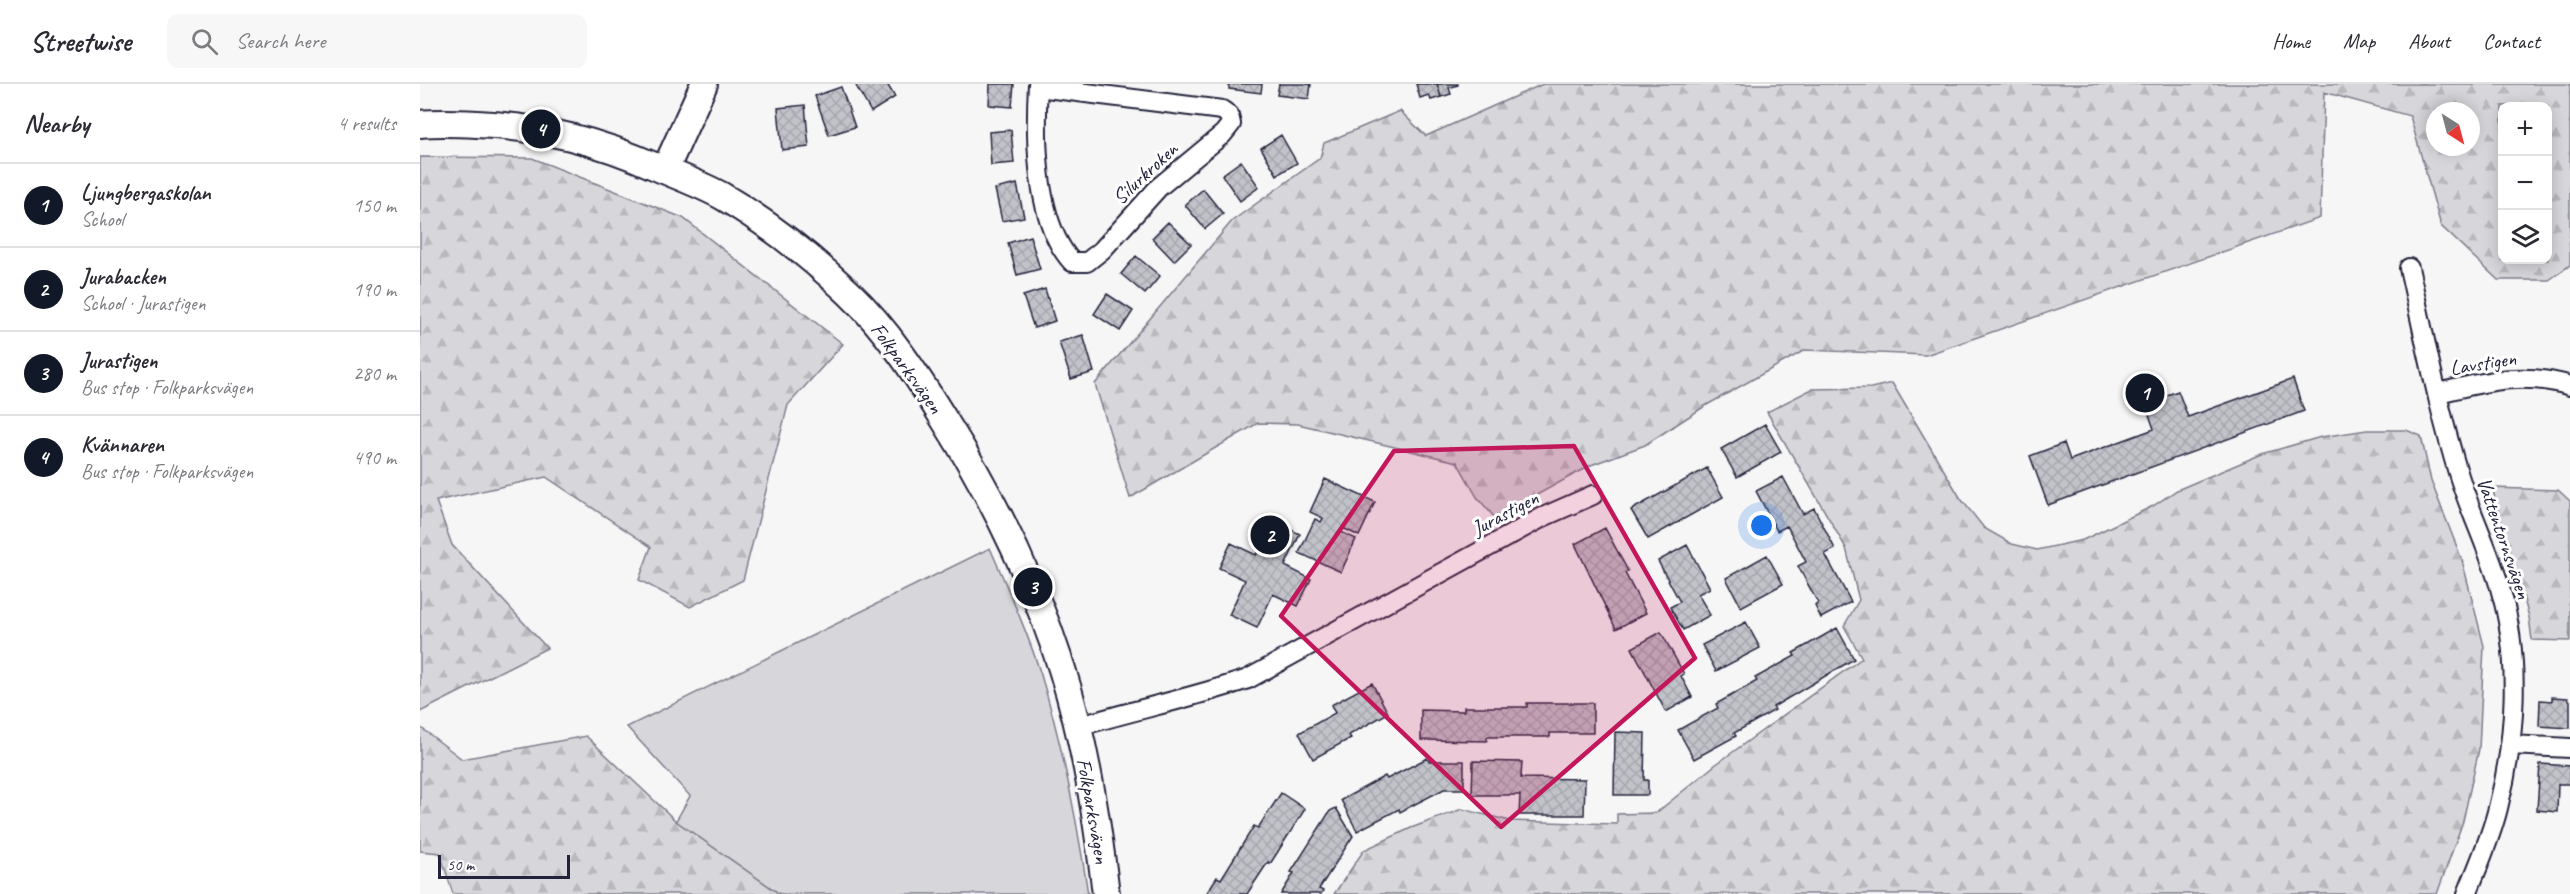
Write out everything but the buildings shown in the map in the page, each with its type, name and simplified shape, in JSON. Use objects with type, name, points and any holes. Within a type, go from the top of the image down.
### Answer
[{"type":"main road","points":[[665,171],[704,84]]},
{"type":"main road","name":"Folkparksvägen","points":[[420,124],[458,123],[541,129],[615,148],[720,195],[770,226],[850,294],[894,346],[926,391],[974,468],[1006,531],[1041,609],[1063,671],[1089,778],[1106,894]]},
{"type":"street","name":"Silurkroken","points":[[1038,86],[1222,110],[1229,115],[1231,124],[1223,134],[1159,187],[1130,216],[1102,250],[1087,262],[1072,262],[1064,253],[1054,234],[1045,201],[1035,122],[1038,86]]},
{"type":"street","name":"Vattentornsvägen","points":[[2409,268],[2460,479],[2489,552],[2508,622],[2513,685],[2511,745],[2498,810],[2467,894]]},
{"type":"street","name":"Lavstigen","points":[[2438,393],[2499,379],[2534,378],[2570,386]]},
{"type":"street","name":"Jurastigen","points":[[1077,727],[1148,706],[1198,696],[1248,679],[1543,517],[1593,495]]},
{"type":"street","points":[[2511,745],[2570,748]]},
{"type":"highlighted area","points":[[1574,446],[1695,658],[1501,827],[1281,616],[1394,451]]},
{"type":"green space","points":[[1543,84],[2570,84],[2570,265],[2549,280],[2498,280],[2441,226],[2410,116],[2324,92],[2320,218],[1926,355],[1805,350],[1705,406],[1645,445],[1591,465],[1495,518],[1477,497],[1457,462],[1298,424],[1258,423],[1130,498],[1095,384],[1232,221],[1320,158],[1324,143],[1400,111],[1426,136]]},
{"type":"green space","points":[[420,157],[532,158],[683,218],[843,344],[788,405],[743,580],[690,607],[639,580],[651,547],[546,477],[436,501],[452,545],[547,648],[420,712]]},
{"type":"green space","points":[[1892,383],[1961,499],[1984,528],[2012,544],[2037,550],[2083,540],[2153,506],[2177,490],[2262,454],[2321,437],[2367,430],[2406,430],[2421,436],[2431,481],[2462,560],[2484,646],[2479,749],[2463,821],[2437,894],[1334,894],[1364,850],[1411,828],[1462,809],[1510,821],[1617,824],[1617,814],[1656,813],[1715,765],[1862,658],[1844,626],[1859,600],[1846,548],[1767,412],[1812,389],[1871,388]]},
{"type":"green space","points":[[2492,488],[2558,490],[2570,501],[2570,641],[2532,640],[2529,617]]},
{"type":"green space","points":[[990,548],[1030,642],[1049,702],[1069,784],[1088,894],[780,894],[676,821],[690,796],[627,727]]},
{"type":"green space","points":[[420,727],[462,759],[586,736],[676,821],[780,894],[453,894],[440,853],[420,851]]},
{"type":"place","name":"Kvännaren","points":[[541,129]]},
{"type":"place","name":"Ljungbergaskolan","points":[[2145,393]]},
{"type":"place","name":"Jurabacken","points":[[1270,535]]},
{"type":"place","name":"Jurastigen","points":[[1033,587]]}]
